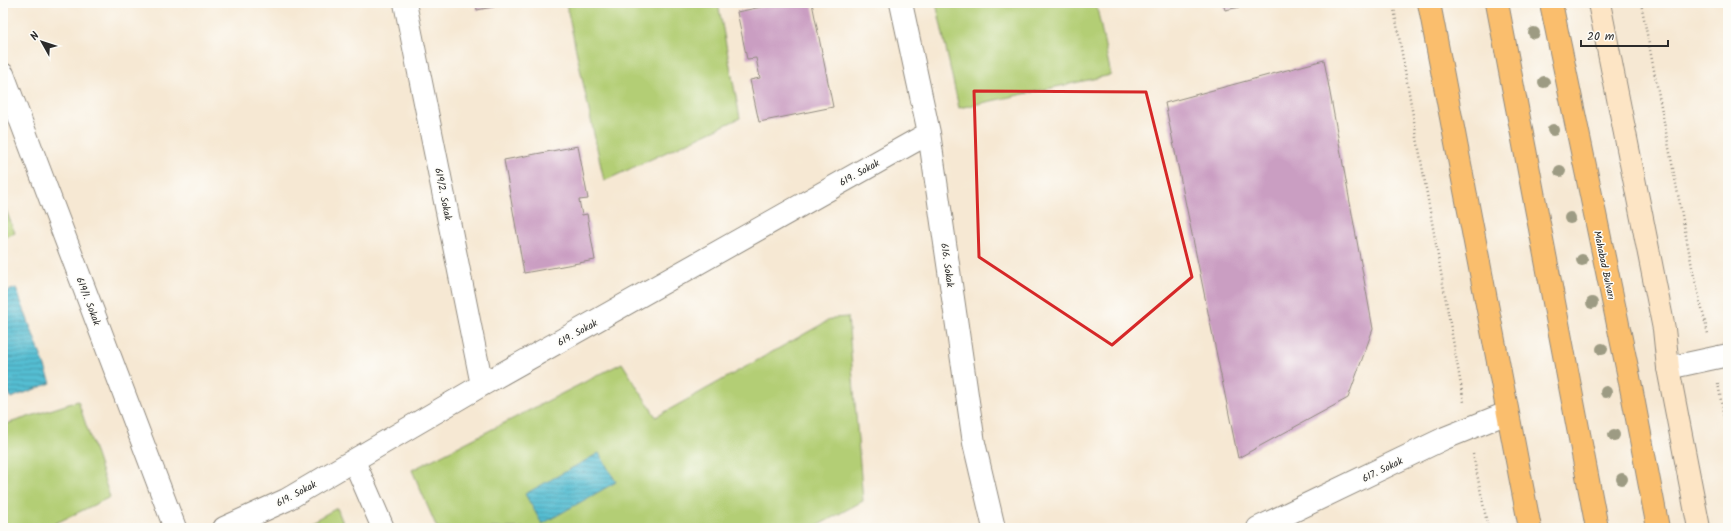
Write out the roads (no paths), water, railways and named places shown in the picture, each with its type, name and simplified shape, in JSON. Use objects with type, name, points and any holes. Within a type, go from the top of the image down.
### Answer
[{"type":"main road","points":[[1429,3],[1530,528]]},
{"type":"main road","points":[[1497,3],[1597,528]]},
{"type":"main road","name":"Mahabad Bulvarı","points":[[1551,3],[1629,377],[1658,528]]},
{"type":"main road","points":[[1599,3],[1664,329],[1668,368],[1699,528]]},
{"type":"street","name":"619/2. Sokak","points":[[405,3],[482,385]]},
{"type":"street","name":"616. Sokak","points":[[901,3],[929,132],[974,443],[994,528]]},
{"type":"street","name":"619/1. Sokak","points":[[3,74],[175,528]]},
{"type":"street","name":"619. Sokak","points":[[224,528],[286,500],[482,385],[929,132]]},
{"type":"street","points":[[1668,368],[1721,356]]},
{"type":"street","name":"617. Sokak","points":[[1258,528],[1468,428],[1507,413]]},
{"type":"street","points":[[354,461],[383,528]]},
{"type":"water","points":[[16,288],[51,383],[11,398],[3,376],[3,293]]},
{"type":"water","points":[[599,453],[616,482],[542,524],[525,494]]}]
